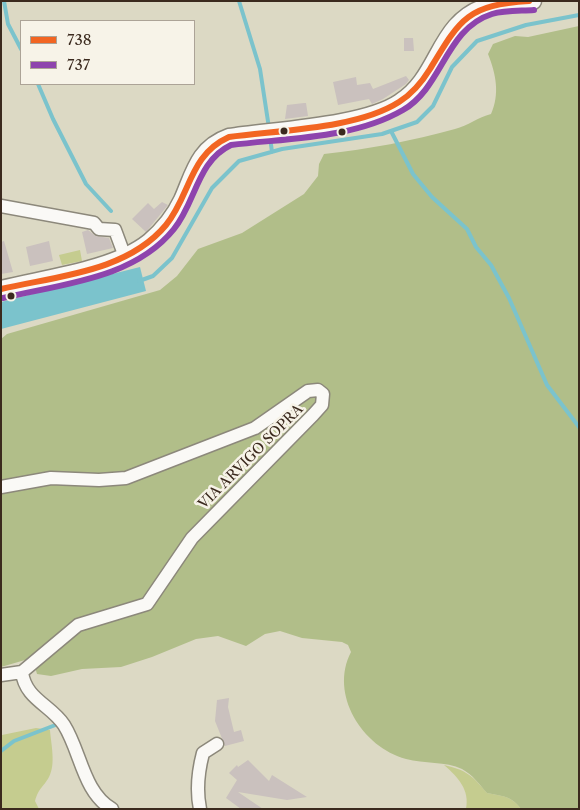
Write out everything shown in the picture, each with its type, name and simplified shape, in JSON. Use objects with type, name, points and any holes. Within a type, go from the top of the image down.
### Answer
[{"type":"main road","points":[[1,289],[115,262],[125,257],[143,246],[165,226],[181,201],[200,157],[213,144],[229,137],[347,120],[386,110],[401,102],[427,76],[446,36],[468,15],[488,6],[533,1]]},
{"type":"street","points":[[1,206],[94,223],[99,229],[115,230],[125,257]]},
{"type":"street","name":"VIA ARVIGO SOPRA","points":[[1,487],[51,478],[100,480],[126,478],[255,428],[308,391],[318,390],[323,394],[322,405],[313,415],[192,538],[147,604],[78,625],[22,672]]},
{"type":"street","points":[[1,675],[22,672],[28,691],[64,725],[98,799],[112,809]]},
{"type":"street","points":[[200,809],[198,773],[203,753],[217,744]]},
{"type":"green space","points":[[579,26],[579,809],[521,809],[510,799],[487,793],[473,777],[456,766],[420,762],[390,753],[363,731],[347,701],[344,685],[345,668],[351,652],[348,645],[342,642],[302,638],[280,631],[265,634],[246,646],[218,636],[196,639],[121,667],[82,669],[51,676],[37,674],[33,660],[25,660],[1,667],[1,339],[7,334],[160,290],[177,276],[198,249],[242,233],[304,194],[318,176],[319,164],[324,154],[374,147],[423,137],[460,128],[491,114],[494,106],[496,84],[488,54],[493,44],[515,36],[528,37]]},
{"type":"green space","points":[[80,250],[82,261],[62,265],[59,255]]},
{"type":"green space","points":[[36,728],[50,730],[52,754],[51,772],[35,801],[39,809],[1,809],[2,735]]},
{"type":"green space","points":[[444,765],[463,771],[473,778],[487,793],[510,799],[521,809],[466,809],[467,802],[462,784]]},
{"type":"water","points":[[140,267],[146,291],[1,329],[1,302]]},
{"type":"building","points":[[404,38],[413,38],[414,51],[404,51]]},
{"type":"building","points":[[406,76],[409,80],[406,84],[372,104],[369,99],[338,105],[333,82],[356,77],[357,85],[370,83],[373,89]]},
{"type":"building","points":[[306,103],[308,116],[285,119],[287,105]]},
{"type":"building","points":[[162,202],[168,205],[146,232],[132,219],[148,203],[154,209]]},
{"type":"building","points":[[88,230],[96,236],[109,238],[113,248],[87,254],[82,232]]},
{"type":"building","points":[[4,241],[13,272],[1,274],[1,242]]},
{"type":"building","points":[[49,241],[53,261],[30,266],[26,247]]},
{"type":"building","points":[[229,698],[228,707],[234,732],[241,730],[244,741],[225,746],[215,721],[217,700]]},
{"type":"building","points":[[248,760],[269,781],[272,775],[307,797],[287,800],[238,792],[263,809],[241,809],[226,798],[237,780],[229,773],[237,765],[238,767]]},
{"type":"waterway","points":[[4,1],[8,24],[20,47]]},
{"type":"waterway","points":[[239,1],[260,69],[269,128]]},
{"type":"waterway","points":[[139,281],[153,276],[172,258],[212,188],[239,161],[282,149],[382,134],[417,122],[433,106],[452,67],[477,41],[526,25],[579,15]]},
{"type":"waterway","points":[[38,85],[53,119],[86,184],[111,211]]},
{"type":"waterway","points":[[391,131],[413,174],[432,197],[467,229],[476,247],[491,265],[509,298],[547,385],[579,427]]},
{"type":"waterway","points":[[270,137],[272,152]]},
{"type":"waterway","points":[[1,751],[14,741],[58,724]]},
{"type":"transit line","name":"738","points":[[1,289],[90,270],[132,253],[150,241],[166,225],[181,201],[198,165],[216,145],[229,137],[317,127],[362,118],[382,111],[404,99],[416,87],[427,74],[449,38],[468,18],[478,11],[492,6],[529,1]]},
{"type":"transit line","name":"737","points":[[3,298],[95,277],[139,259],[158,246],[174,229],[204,171],[220,152],[231,145],[319,136],[363,127],[384,120],[403,110],[416,100],[427,87],[454,45],[476,21],[492,14],[507,11],[534,10]]}]
